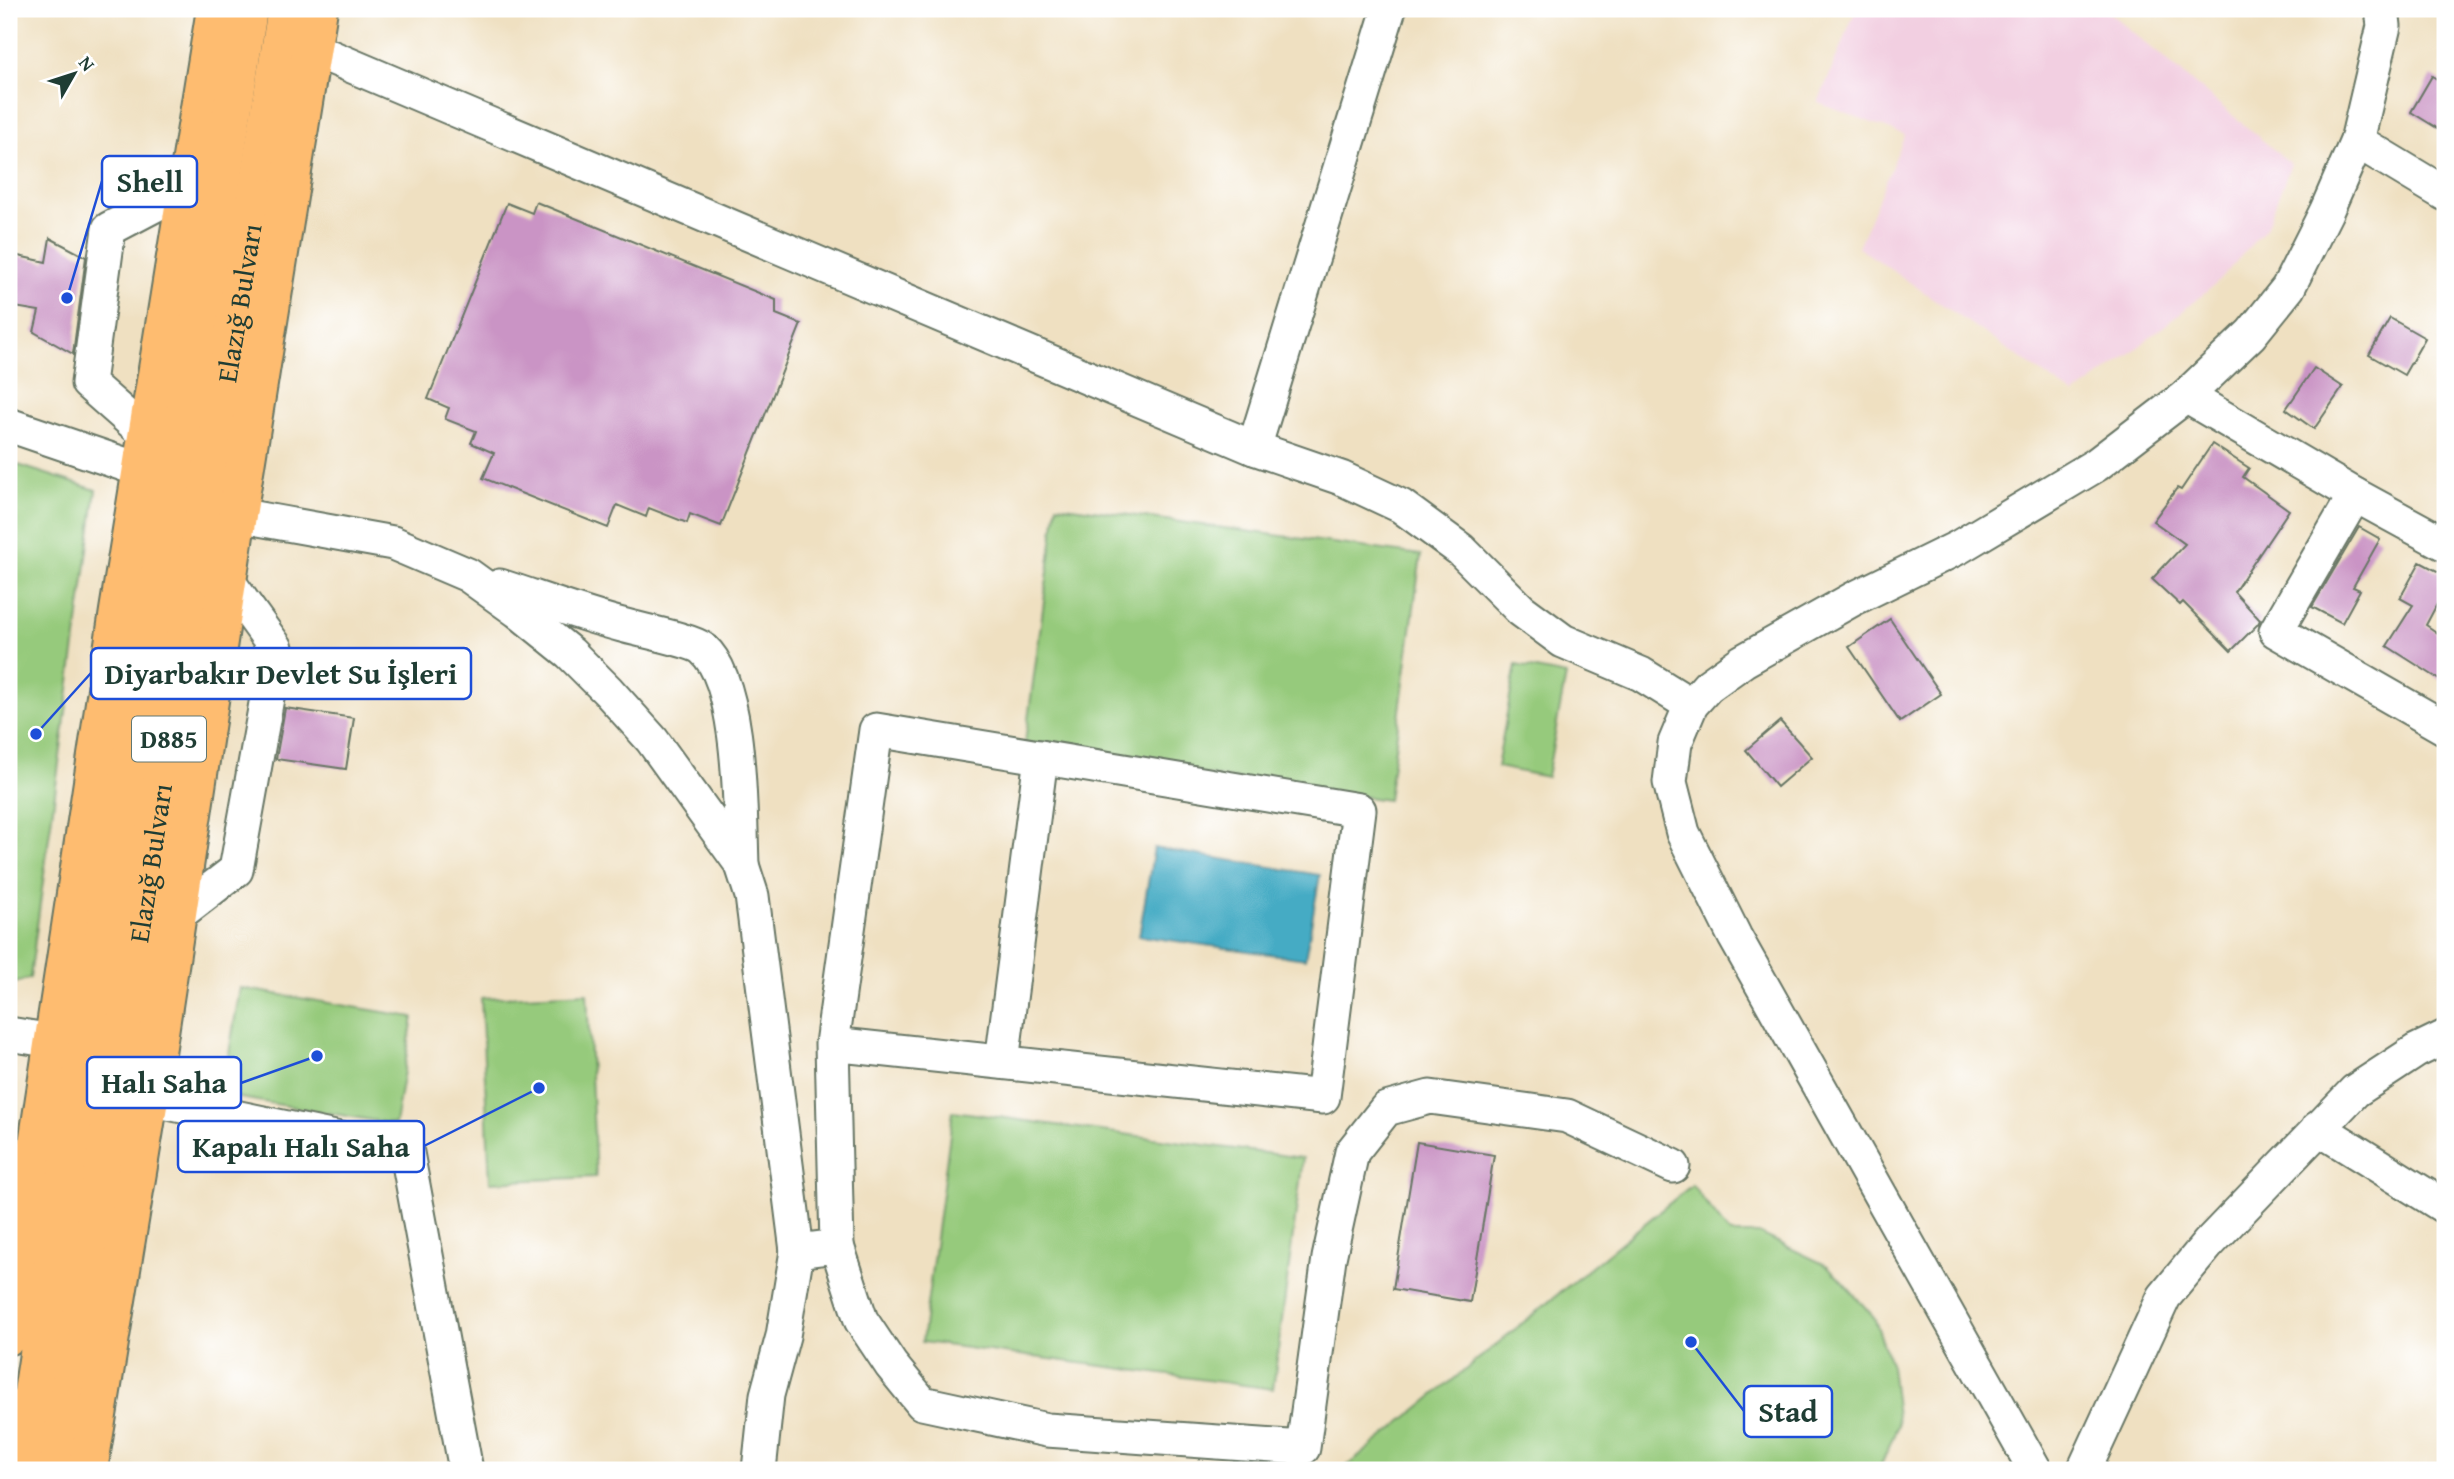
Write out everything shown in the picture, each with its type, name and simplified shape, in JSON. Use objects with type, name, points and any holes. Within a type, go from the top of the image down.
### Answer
[{"type":"highway","points":[[9,1335],[144,452],[216,9]]},
{"type":"highway","name":"Elazığ Bulvarı","points":[[21,1470],[248,9]]},
{"type":"highway","name":"Elazığ Bulvarı","points":[[58,1470],[184,641],[287,9]]},
{"type":"highway","points":[[88,1470],[149,1099],[237,515],[318,9]]},
{"type":"street","points":[[1254,448],[1389,9]]},
{"type":"street","points":[[2035,1470],[1741,949],[1683,833],[1670,782],[1675,743],[1690,705],[1709,686],[1743,661],[1853,599],[1959,547],[2096,465],[2186,396],[2251,334],[2288,288],[2326,212],[2357,141],[2384,26],[2382,9]]},
{"type":"street","points":[[312,49],[1254,448],[1341,478],[1401,506],[1461,550],[1521,610],[1563,641],[1641,674],[1690,705]]},
{"type":"street","points":[[2357,141],[2445,194]]},
{"type":"street","points":[[144,452],[88,383],[109,229],[187,188]]},
{"type":"street","points":[[2186,396],[2355,495],[2445,544]]},
{"type":"street","points":[[9,425],[144,452]]},
{"type":"street","points":[[2355,495],[2276,631],[2445,728]]},
{"type":"street","points":[[237,515],[393,543],[468,575],[701,648],[717,667],[725,691],[739,766],[742,865],[752,896],[797,1251],[783,1336],[767,1395],[759,1470]]},
{"type":"street","points":[[468,575],[518,611],[608,691],[652,740],[742,865]]},
{"type":"street","points":[[175,917],[236,870],[276,648],[227,580]]},
{"type":"street","points":[[832,1044],[1323,1097],[1359,810],[876,730],[832,1044],[837,1246],[861,1320],[891,1365],[922,1403],[1047,1430],[1302,1459],[1329,1258],[1352,1152],[1386,1108],[1430,1097],[1567,1116],[1673,1166]]},
{"type":"street","points":[[1002,1062],[1041,757]]},
{"type":"street","points":[[9,1034],[53,1041]]},
{"type":"street","points":[[2084,1470],[2164,1297],[2208,1244],[2356,1091],[2416,1051],[2445,1037]]},
{"type":"street","points":[[149,1099],[407,1153],[467,1470]]},
{"type":"street","points":[[2318,1128],[2445,1207]]},
{"type":"street","points":[[797,1251],[837,1246]]},
{"type":"shaded area","points":[[1856,9],[2105,9],[2291,164],[2266,228],[2216,284],[2074,395],[1858,247],[1905,135],[1818,103]]},
{"type":"green space","points":[[9,462],[96,490],[30,978],[9,985]]},
{"type":"green space","points":[[1057,505],[1421,555],[1388,800],[1024,749]]},
{"type":"green space","points":[[1516,665],[1566,675],[1547,777],[1497,767]]},
{"type":"green space","points":[[240,988],[413,1017],[395,1124],[222,1095]]},
{"type":"green space","points":[[587,993],[596,1177],[490,1182],[481,998]]},
{"type":"green space","points":[[953,1111],[1303,1158],[1273,1389],[922,1342]]},
{"type":"green space","points":[[1692,1185],[1730,1234],[1761,1234],[1828,1266],[1874,1317],[1891,1366],[1898,1425],[1879,1470],[1349,1470],[1346,1467]]},
{"type":"water","points":[[1154,848],[1320,875],[1305,959],[1139,936]]},
{"type":"building","points":[[2432,76],[2445,84],[2445,133],[2411,112]]},
{"type":"building","points":[[536,202],[776,300],[776,314],[801,324],[721,526],[690,514],[687,523],[649,508],[646,517],[617,505],[608,528],[483,478],[494,453],[471,443],[476,431],[445,419],[449,408],[428,399],[507,203],[532,213]]},
{"type":"building","points":[[50,238],[86,257],[73,354],[34,332],[39,311],[9,306],[9,254],[46,262]]},
{"type":"building","points":[[2390,318],[2425,338],[2404,375],[2369,355]]},
{"type":"building","points":[[2314,368],[2343,387],[2314,429],[2286,409]]},
{"type":"building","points":[[2212,444],[2249,468],[2243,477],[2289,510],[2234,592],[2260,620],[2231,651],[2183,602],[2180,605],[2152,579],[2185,544],[2153,521],[2177,488],[2181,490]]},
{"type":"building","points":[[2359,527],[2380,539],[2353,587],[2360,590],[2342,623],[2312,607]]},
{"type":"building","points":[[2420,562],[2445,575],[2445,589],[2426,625],[2445,638],[2445,683],[2387,646],[2413,605],[2400,598]]},
{"type":"building","points":[[1890,619],[1941,694],[1900,722],[1849,647]]},
{"type":"building","points":[[285,708],[354,718],[346,769],[276,759]]},
{"type":"building","points":[[1780,721],[1812,757],[1777,787],[1746,750]]},
{"type":"building","points":[[1417,1142],[1494,1155],[1470,1302],[1393,1289]]},
{"type":"place","name":"Shell","points":[[67,298]]},
{"type":"place","name":"Diyarbakır Devlet Su İşleri","points":[[36,734]]},
{"type":"place","name":"Halı Saha","points":[[317,1056]]},
{"type":"place","name":"Kapalı Halı Saha","points":[[539,1088]]},
{"type":"place","name":"Stad","points":[[1691,1342]]}]
